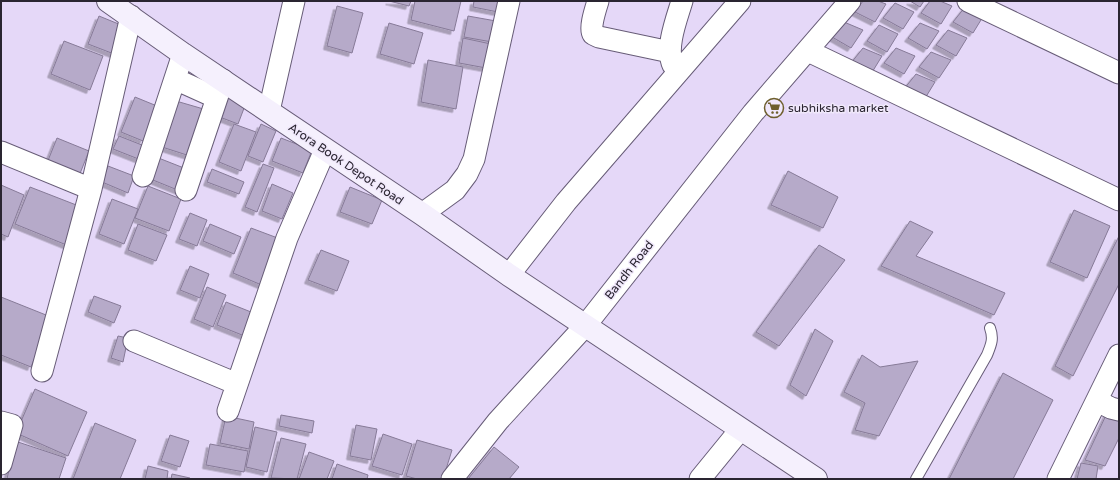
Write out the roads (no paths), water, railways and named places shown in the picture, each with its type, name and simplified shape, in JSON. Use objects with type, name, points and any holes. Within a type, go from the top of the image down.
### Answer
[{"type":"street","name":"Arora Book Depot Road","points":[[108,1],[183,54],[220,89],[269,111],[585,326]]},
{"type":"street","points":[[269,111],[294,1]]},
{"type":"street","points":[[422,214],[455,190],[467,174],[474,159],[509,1]]},
{"type":"street","points":[[598,1],[592,24],[594,35],[670,52]]},
{"type":"street","points":[[679,73],[671,61],[670,52],[682,1]]},
{"type":"street","points":[[509,275],[566,202],[740,1]]},
{"type":"street","name":"Bandh Road","points":[[452,479],[498,421],[585,326],[753,113],[850,1]]},
{"type":"street","points":[[968,1],[1119,73]]},
{"type":"street","points":[[42,371],[91,189],[131,16]]},
{"type":"street","points":[[808,51],[1119,200]]},
{"type":"street","points":[[143,176],[183,54]]},
{"type":"street","points":[[175,79],[220,89],[186,190]]},
{"type":"street","points":[[228,411],[287,238],[326,150]]},
{"type":"street","points":[[1,152],[91,189]]},
{"type":"street","points":[[585,326],[816,479]]},
{"type":"street","points":[[134,341],[237,384]]},
{"type":"street","points":[[1058,479],[1119,355]]},
{"type":"street","points":[[1096,401],[1119,410]]},
{"type":"street","points":[[1,422],[12,425],[1,464]]},
{"type":"street","points":[[700,479],[740,430]]},
{"type":"lane","points":[[916,479],[987,355],[993,342],[993,335],[990,328]]},
{"type":"place","name":"subhiksha market","points":[[774,108]]}]
